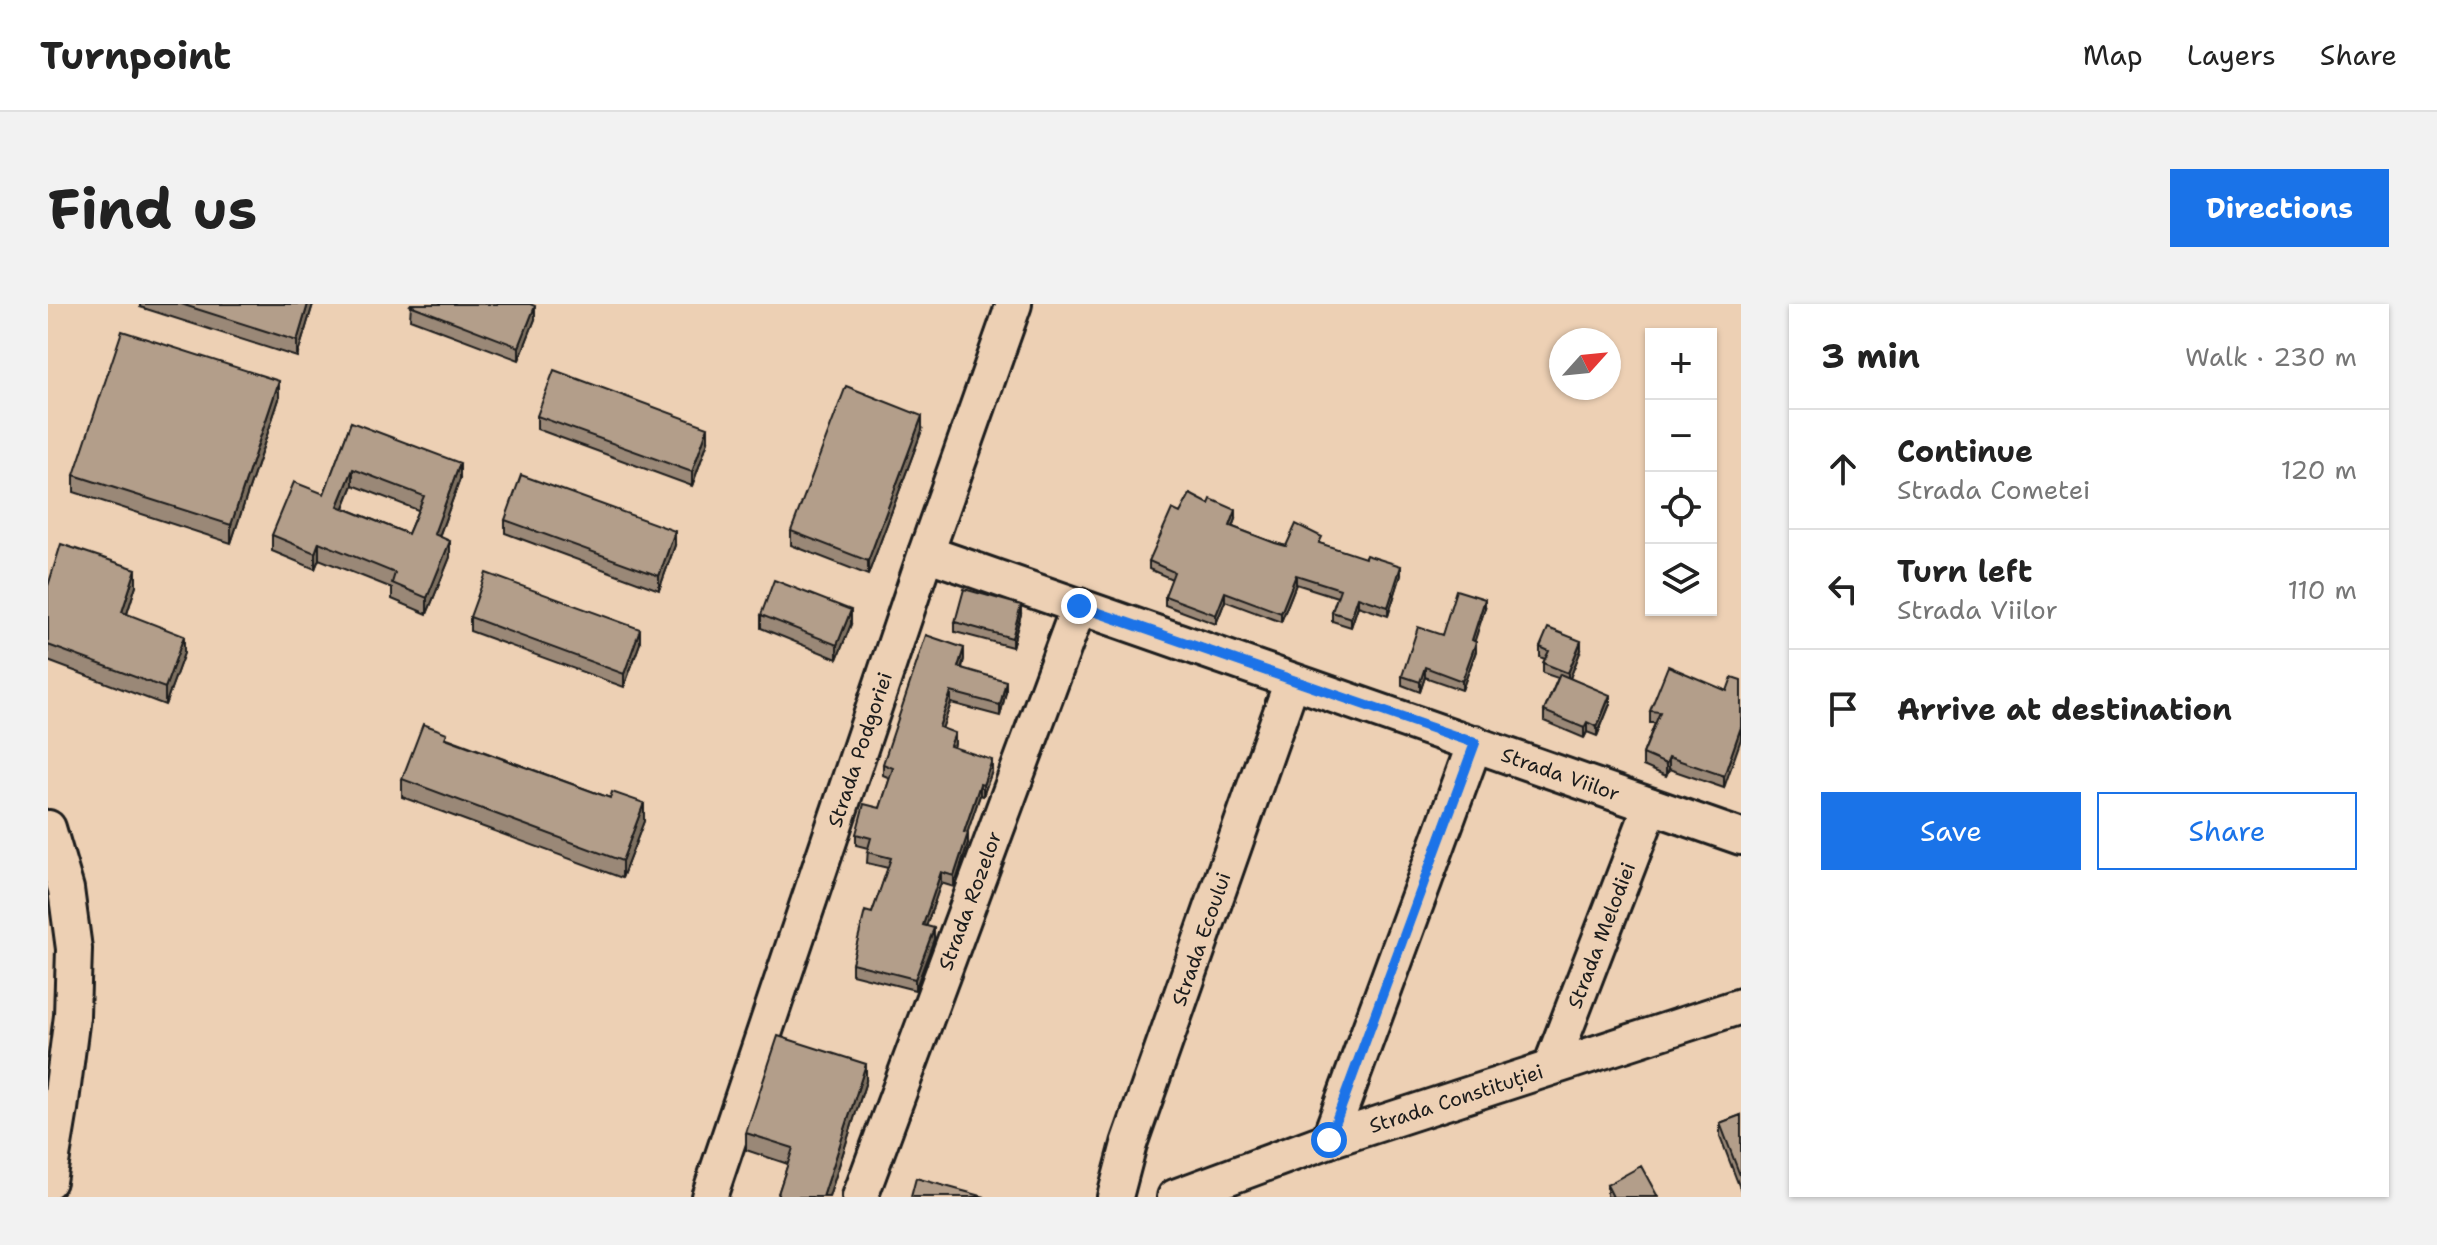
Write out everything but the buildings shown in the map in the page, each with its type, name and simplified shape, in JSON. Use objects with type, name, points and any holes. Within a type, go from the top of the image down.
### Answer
[{"type":"street","name":"Strada Podgoriei","points":[[709,1197],[926,553],[1014,304]]},
{"type":"street","name":"Strada Viilor","points":[[926,553],[1741,837]]},
{"type":"street","name":"Strada Rozelor","points":[[860,1197],[1079,606]]},
{"type":"street","name":"Strada Ecoului","points":[[1115,1197],[1129,1144],[1292,681]]},
{"type":"street","points":[[1329,1140],[1475,743]]},
{"type":"street","name":"Strada Melodiei","points":[[1551,1066],[1651,806]]},
{"type":"street","points":[[48,828],[66,889],[74,949],[72,1016],[48,1181]]},
{"type":"street","name":"Strada Constituției","points":[[1175,1197],[1329,1140],[1741,1006]]},
{"type":"route","points":[[1079,606],[1475,743],[1329,1140]]}]
